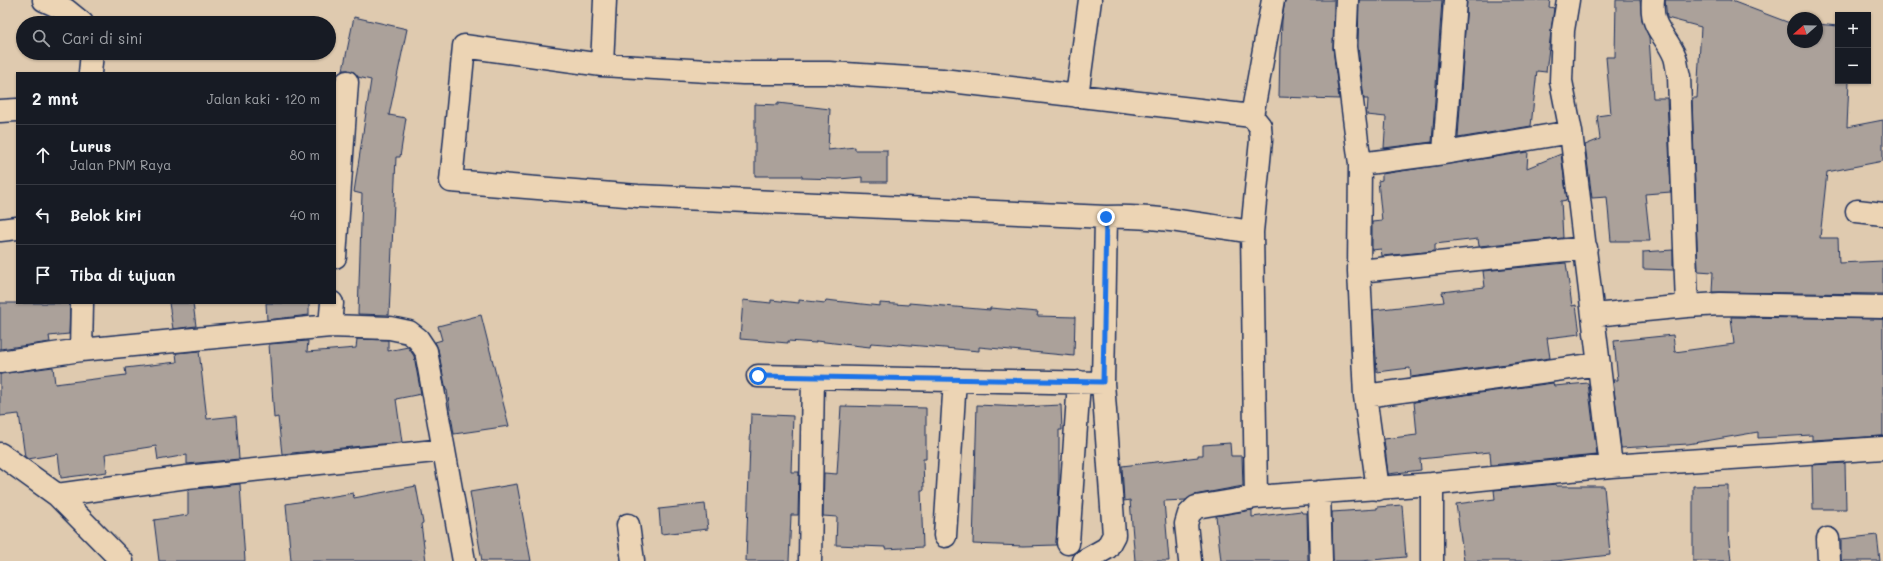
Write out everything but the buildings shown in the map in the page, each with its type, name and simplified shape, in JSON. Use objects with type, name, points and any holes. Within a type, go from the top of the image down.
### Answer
[{"type":"street","points":[[44,0],[66,10],[73,16]]},
{"type":"street","points":[[602,65],[605,0]]},
{"type":"street","points":[[1078,96],[1090,0]]},
{"type":"street","points":[[1252,116],[1273,0]]},
{"type":"street","points":[[1347,0],[1345,47],[1360,164],[1359,271],[1365,396],[1378,489]]},
{"type":"street","points":[[1444,153],[1454,0]]},
{"type":"street","points":[[1568,0],[1563,30],[1561,80],[1571,132],[1611,466]]},
{"type":"street","points":[[1652,0],[1651,13],[1656,26],[1675,57],[1679,76],[1687,306]]},
{"type":"street","points":[[1252,232],[1125,216],[1106,217],[638,196],[451,181],[464,46],[602,65],[743,73],[829,73],[942,80],[1252,116],[1260,126],[1261,140],[1252,232],[1256,497]]},
{"type":"street","points":[[90,72],[91,60]]},
{"type":"street","points":[[336,242],[347,82]]},
{"type":"street","points":[[0,111],[16,110]]},
{"type":"street","points":[[1360,164],[1444,153],[1571,132]]},
{"type":"street","points":[[1858,211],[1883,214]]},
{"type":"street","points":[[1084,561],[1107,548],[1114,535],[1103,382],[1106,217]]},
{"type":"street","points":[[0,230],[16,228]]},
{"type":"street","points":[[1359,271],[1586,248]]},
{"type":"street","points":[[81,350],[82,304]]},
{"type":"street","points":[[330,326],[332,304]]},
{"type":"street","points":[[1594,315],[1720,304],[1883,307]]},
{"type":"street","points":[[0,362],[81,350],[330,326],[390,328],[409,332],[418,339],[426,351],[464,561]]},
{"type":"street","points":[[1365,396],[1599,364]]},
{"type":"street","points":[[758,376],[1103,382]]},
{"type":"street","points":[[810,561],[813,377]]},
{"type":"street","points":[[945,536],[955,379]]},
{"type":"street","points":[[1068,543],[1079,382]]},
{"type":"street","points":[[1190,561],[1186,524],[1189,514],[1196,507],[1256,497],[1378,489],[1611,466],[1883,448]]},
{"type":"street","points":[[57,495],[187,477],[444,450]]},
{"type":"street","points":[[0,454],[57,495],[122,561]]},
{"type":"street","points":[[1432,484],[1432,561]]},
{"type":"street","points":[[1319,492],[1321,561]]},
{"type":"street","points":[[628,525],[633,561]]},
{"type":"street","points":[[1828,539],[1829,561]]},
{"type":"route","points":[[758,376],[1103,382],[1106,217]]}]
